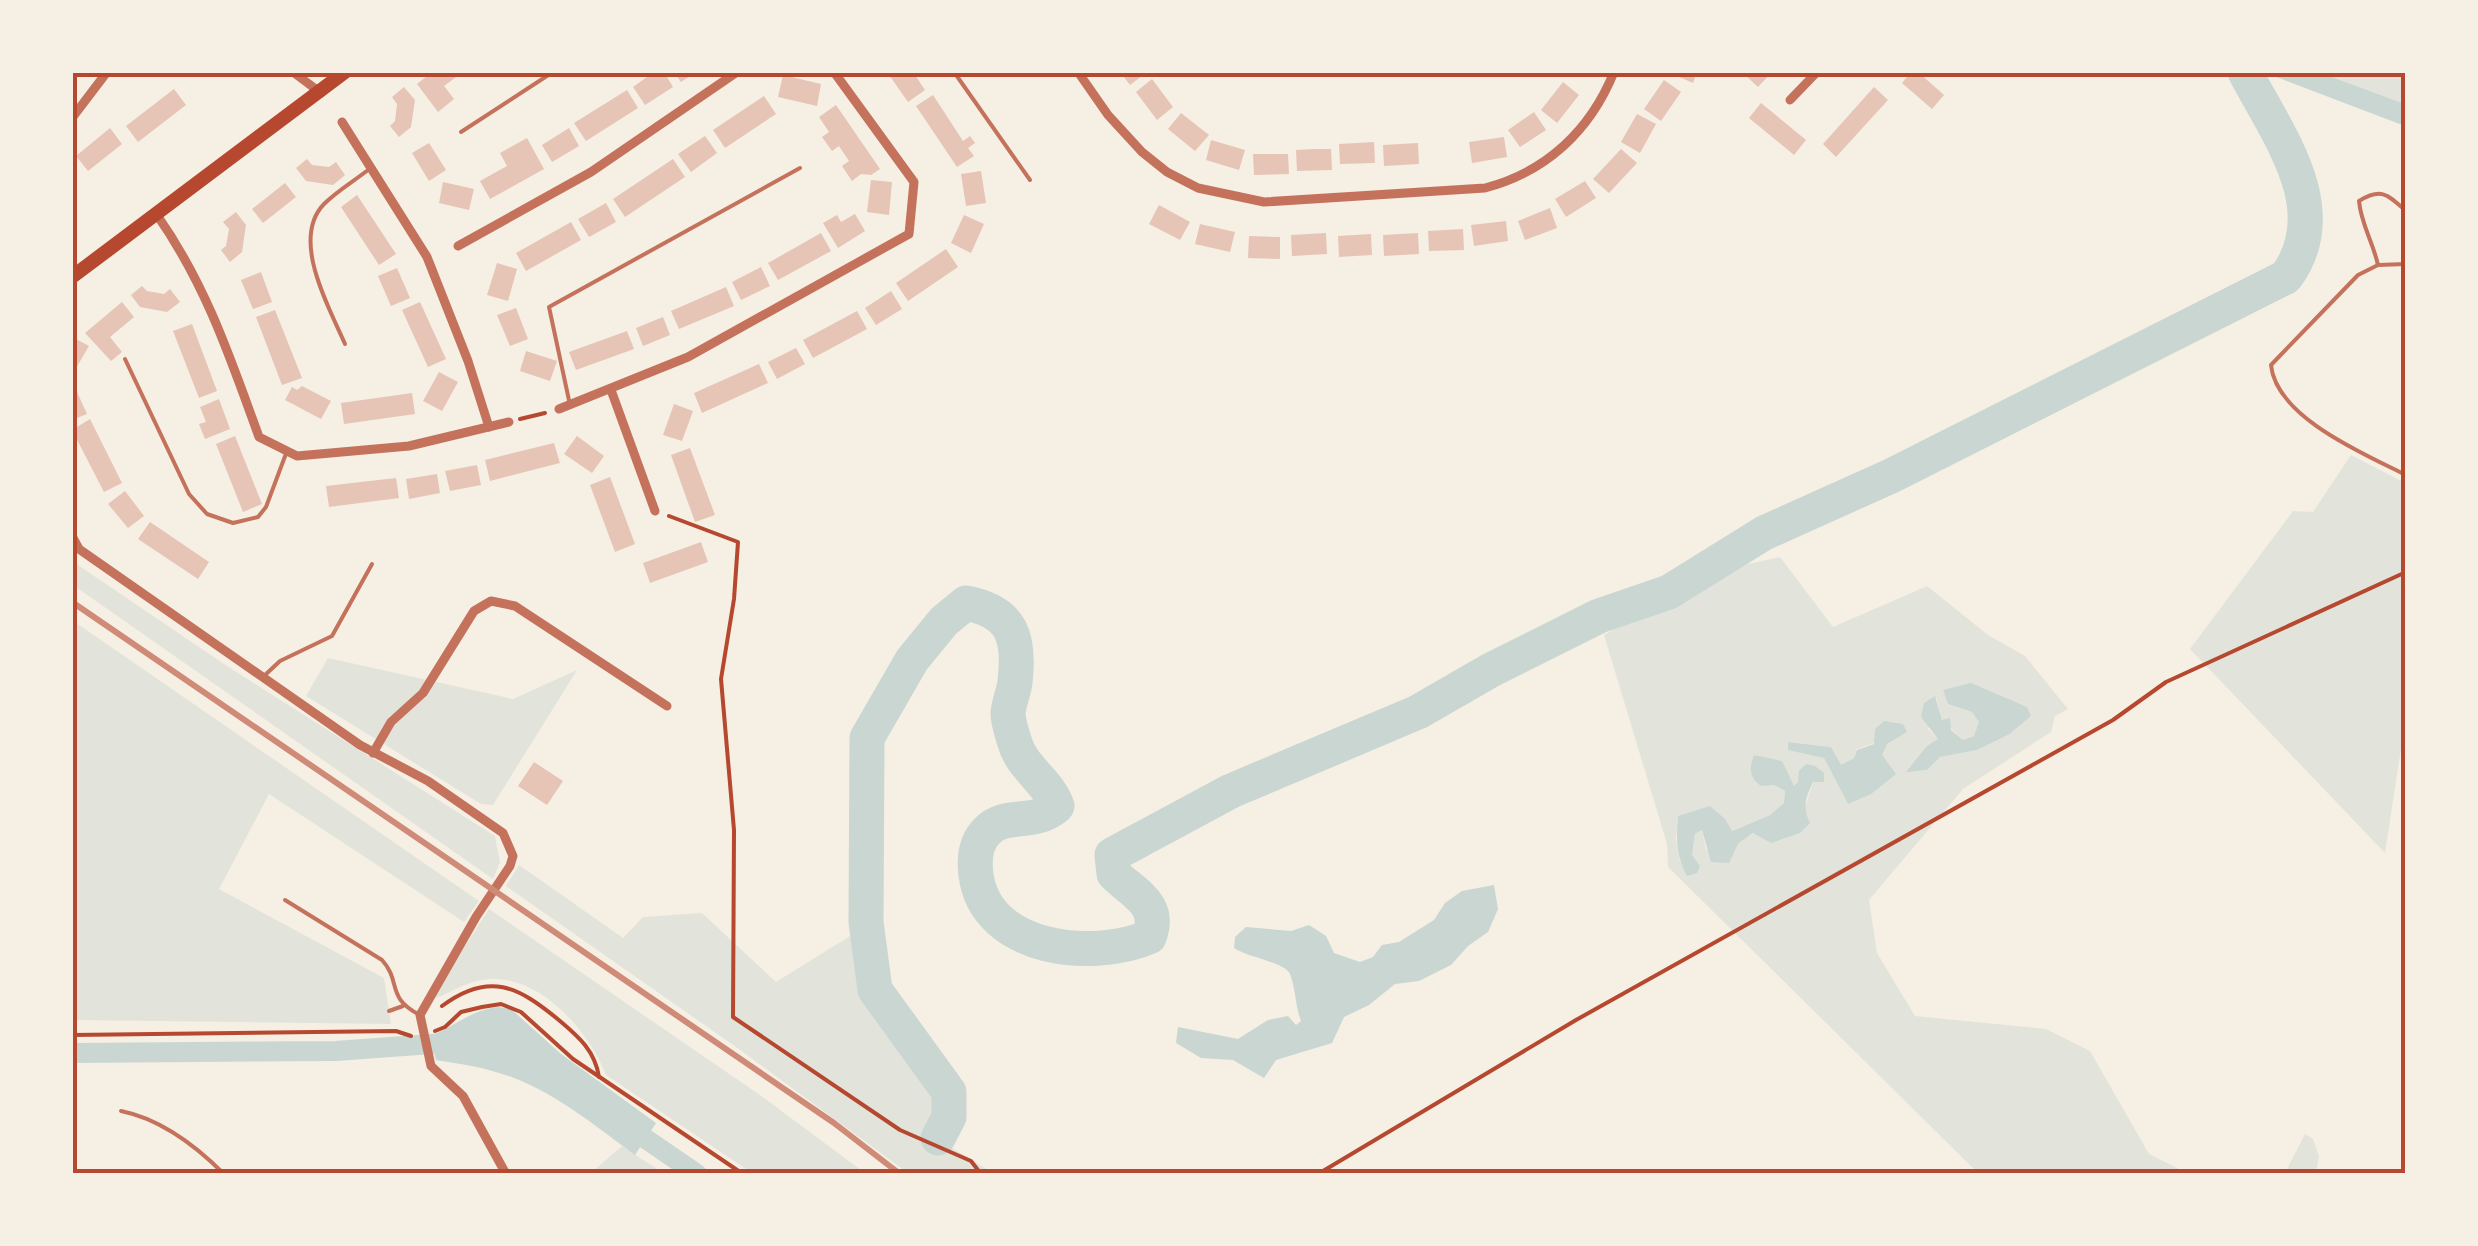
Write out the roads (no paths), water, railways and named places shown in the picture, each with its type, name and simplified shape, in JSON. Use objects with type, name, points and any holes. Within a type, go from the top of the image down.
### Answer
[{"type":"main road","points":[[72,277],[345,72]]},
{"type":"street","points":[[72,118],[107,72]]},
{"type":"street","points":[[293,72],[321,92]]},
{"type":"street","points":[[458,246],[591,172],[737,72]]},
{"type":"street","points":[[559,409],[688,357],[909,234],[914,182],[834,72]]},
{"type":"street","points":[[1078,72],[1108,114],[1142,152],[1167,172],[1198,188],[1264,202],[1485,188],[1508,182],[1533,171],[1575,136],[1600,106],[1614,72]]},
{"type":"street","points":[[1790,100],[1817,72]]},
{"type":"street","points":[[342,122],[427,256],[468,360],[489,427]]},
{"type":"street","points":[[157,215],[186,256],[212,309],[258,436],[297,456],[409,446],[509,422]]},
{"type":"street","points":[[611,390],[655,511]]},
{"type":"street","points":[[72,536],[79,549],[263,677],[374,752],[489,821],[510,845],[510,866],[476,916],[421,1017],[430,1066],[463,1096],[506,1174]]},
{"type":"street","points":[[374,752],[391,722],[423,692],[474,612],[491,601],[514,606],[667,706]]},
{"type":"lane","points":[[461,132],[553,72]]},
{"type":"lane","points":[[954,72],[1030,180]]},
{"type":"lane","points":[[344,344],[313,270],[312,226],[322,205],[372,167]]},
{"type":"lane","points":[[570,405],[549,308],[800,168]]},
{"type":"lane","points":[[2378,265],[2374,246],[2360,219],[2359,200],[2372,193],[2387,194],[2406,211]]},
{"type":"lane","points":[[2406,264],[2378,265],[2358,275],[2271,366],[2273,383],[2325,434],[2406,474]]},
{"type":"lane","points":[[125,359],[189,494],[207,514],[233,523],[258,517],[266,507],[286,451]]},
{"type":"lane","points":[[263,677],[280,661],[332,636],[372,564]]},
{"type":"lane","points":[[285,900],[382,960],[403,1006],[421,1017]]},
{"type":"lane","points":[[389,1011],[403,1006]]},
{"type":"lane","points":[[121,1111],[168,1128],[224,1174]]},
{"type":"waterway","points":[[938,1138],[949,1117],[949,1092],[875,990],[866,922],[867,738],[912,660],[944,621],[966,603],[994,613],[1010,629],[1016,652],[1008,713],[1010,728],[1018,752],[1057,806],[1038,816],[994,825],[983,836],[975,863],[984,900],[999,920],[1045,944],[1100,948],[1149,937],[1149,908],[1114,874],[1112,855],[1231,791],[1418,712],[1599,616],[1669,592],[1764,533],[1891,476],[2286,277],[2300,251],[2305,225],[2303,199],[2285,146],[2245,72]]},
{"type":"waterway","points":[[72,1053],[336,1051],[445,1043]]},
{"type":"waterway","points":[[624,1124],[697,1174]]},
{"type":"railway","points":[[72,602],[834,1123],[900,1174]]}]
